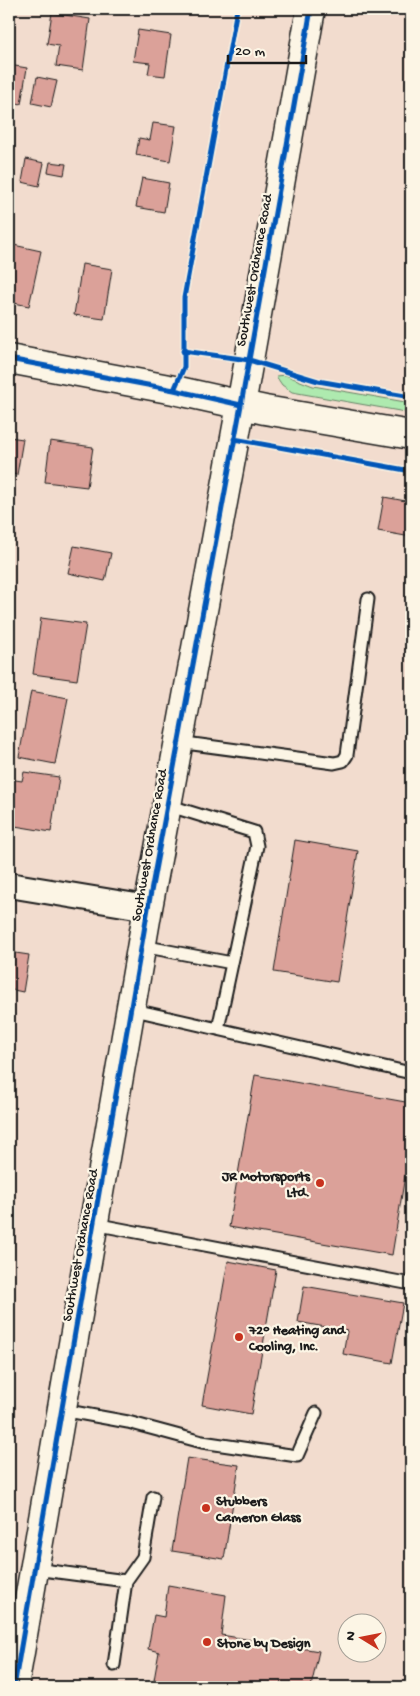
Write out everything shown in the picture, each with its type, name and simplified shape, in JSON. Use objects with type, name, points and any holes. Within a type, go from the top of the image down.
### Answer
[{"type":"street","name":"Southwest Ordnance Road","points":[[14,1687],[16,1629],[35,1569],[130,1009],[241,405],[311,9]]},
{"type":"street","points":[[9,359],[174,390],[241,405],[411,435]]},
{"type":"street","points":[[9,885],[148,908]]},
{"type":"lane","points":[[178,742],[334,763],[343,761],[347,755],[368,600]]},
{"type":"lane","points":[[167,805],[254,832],[257,846],[218,1029]]},
{"type":"lane","points":[[142,946],[232,963]]},
{"type":"lane","points":[[130,1009],[411,1073]]},
{"type":"lane","points":[[94,1224],[411,1284]]},
{"type":"lane","points":[[62,1410],[128,1422],[202,1442],[296,1456],[316,1413]]},
{"type":"lane","points":[[114,1664],[126,1581],[143,1557],[152,1497]]},
{"type":"lane","points":[[35,1569],[126,1581]]},
{"type":"green space","points":[[285,375],[313,386],[411,403],[411,413],[292,392],[282,385],[276,376]]},
{"type":"building","points":[[52,13],[90,19],[83,70],[56,66],[59,46],[47,44]]},
{"type":"building","points":[[138,30],[171,35],[165,76],[148,74],[150,63],[133,61]]},
{"type":"building","points":[[9,65],[27,68],[21,104],[9,101]]},
{"type":"building","points":[[37,77],[57,81],[51,107],[32,103]]},
{"type":"building","points":[[153,123],[176,126],[170,161],[136,155],[139,138],[150,140]]},
{"type":"building","points":[[26,159],[44,163],[39,186],[22,182]]},
{"type":"building","points":[[50,162],[66,164],[64,175],[48,172]]},
{"type":"building","points":[[142,178],[169,183],[164,212],[136,207]]},
{"type":"building","points":[[9,244],[41,251],[29,306],[9,302]]},
{"type":"building","points":[[82,264],[112,269],[104,319],[74,315]]},
{"type":"building","points":[[9,437],[23,439],[17,475],[9,473]]},
{"type":"building","points":[[50,441],[93,447],[87,487],[45,482]]},
{"type":"building","points":[[384,497],[411,502],[411,537],[378,531]]},
{"type":"building","points":[[74,546],[111,553],[105,581],[68,573]]},
{"type":"building","points":[[41,618],[86,624],[77,680],[33,674]]},
{"type":"building","points":[[31,691],[68,698],[55,764],[19,757]]},
{"type":"building","points":[[24,772],[59,777],[51,832],[9,825],[9,779],[22,781]]},
{"type":"building","points":[[295,840],[358,851],[337,982],[274,972]]},
{"type":"building","points":[[9,952],[29,955],[23,992],[9,989]]},
{"type":"building","name":"JR Motorsports Ltd.","points":[[255,1075],[411,1103],[411,1139],[392,1255],[229,1227]]},
{"type":"building","name":"72° Heating and Cooling, Inc.","points":[[228,1261],[276,1270],[251,1414],[202,1405]]},
{"type":"building","points":[[304,1286],[403,1303],[392,1363],[343,1354],[347,1331],[298,1322]]},
{"type":"building","name":"Stubbers Cameron Glass","points":[[187,1458],[239,1465],[224,1559],[172,1551]]},
{"type":"building","name":"Stone by Design","points":[[168,1585],[226,1595],[221,1635],[319,1651],[311,1687],[198,1687],[154,1680],[159,1652],[148,1649],[154,1615],[164,1617]]},
{"type":"cycle path","points":[[174,390],[184,367],[184,298],[237,9]]},
{"type":"cycle path","points":[[14,1687],[148,908],[241,405],[311,9]]},
{"type":"cycle path","points":[[183,351],[249,360],[318,381],[411,397]]},
{"type":"cycle path","points":[[9,359],[174,390],[241,405]]},
{"type":"cycle path","points":[[234,439],[411,471]]},
{"type":"place","name":"JR Motorsports Ltd.","points":[[320,1183]]},
{"type":"place","name":"72° Heating and Cooling, Inc.","points":[[239,1337]]},
{"type":"place","name":"Stubbers Cameron Glass","points":[[206,1508]]},
{"type":"place","name":"Stone by Design","points":[[207,1642]]}]
